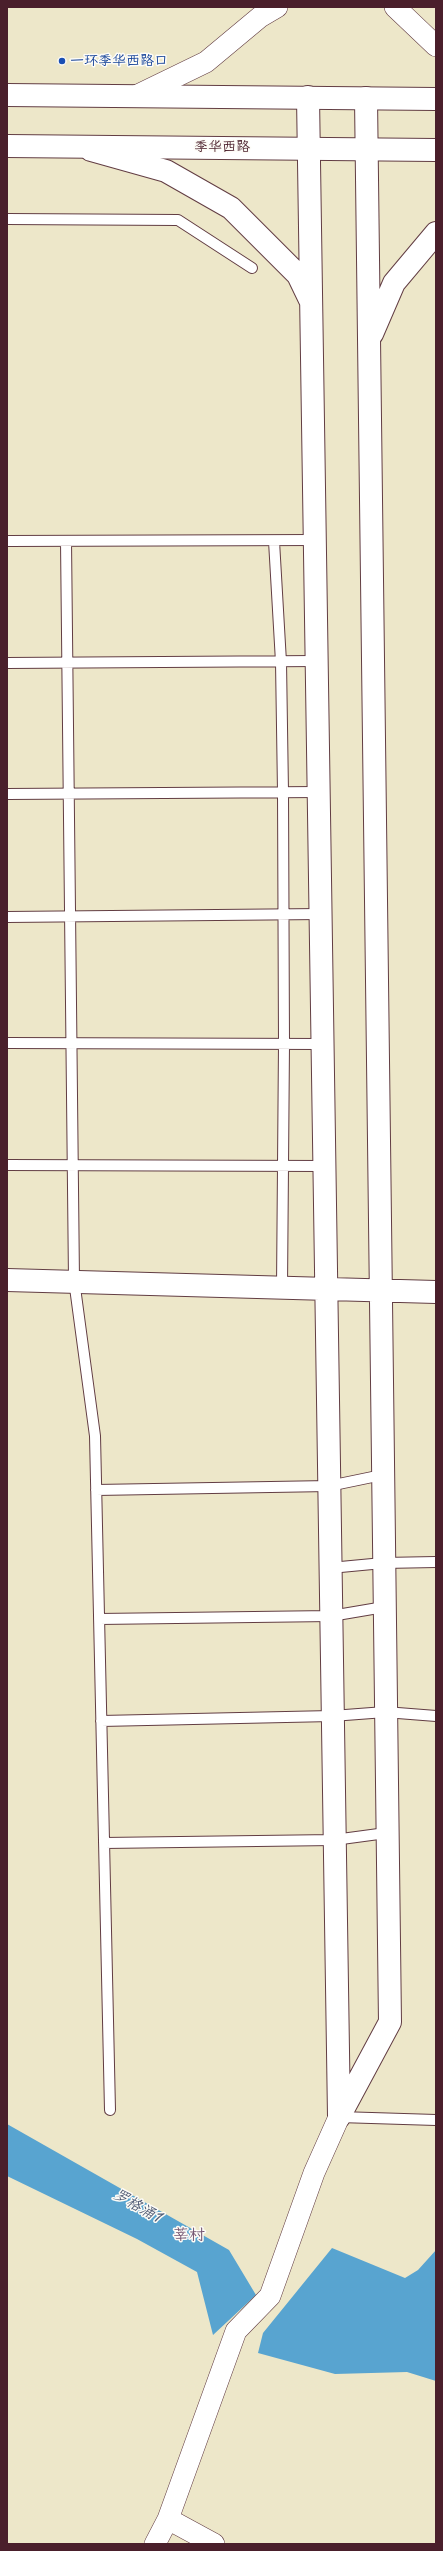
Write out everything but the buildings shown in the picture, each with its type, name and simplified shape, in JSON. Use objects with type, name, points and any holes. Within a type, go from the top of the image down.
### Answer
[{"type":"street","points":[[138,95],[206,62],[260,16],[276,7]]},
{"type":"street","points":[[395,7],[436,46]]},
{"type":"street","points":[[7,95],[436,98]]},
{"type":"street","points":[[308,97],[311,148],[322,1044],[339,2117]]},
{"type":"street","points":[[155,2544],[168,2519],[236,2331],[270,2296],[314,2173],[339,2117],[390,2022],[386,1833],[366,98]]},
{"type":"street","name":"季华西路","points":[[7,146],[436,150]]},
{"type":"street","points":[[78,146],[166,171],[231,208],[298,275],[313,307]]},
{"type":"street","points":[[368,342],[394,283],[436,233]]},
{"type":"street","points":[[7,1280],[74,1280],[436,1292]]},
{"type":"street","points":[[168,2519],[214,2544]]},
{"type":"lane","points":[[7,219],[178,220],[252,268]]},
{"type":"lane","points":[[7,542],[316,540]]},
{"type":"lane","points":[[66,541],[72,916],[74,1280],[95,1436],[110,2110]]},
{"type":"lane","points":[[274,541],[281,662],[283,792],[284,1044],[282,1287]]},
{"type":"lane","points":[[7,663],[317,661]]},
{"type":"lane","points":[[7,794],[319,792]]},
{"type":"lane","points":[[7,917],[321,914]]},
{"type":"lane","points":[[7,1043],[322,1044]]},
{"type":"lane","points":[[7,1165],[324,1166]]},
{"type":"lane","points":[[96,1490],[329,1486],[382,1475]]},
{"type":"lane","points":[[330,1568],[383,1563],[436,1562]]},
{"type":"lane","points":[[99,1619],[331,1616],[384,1607]]},
{"type":"lane","points":[[101,1721],[332,1716],[385,1712],[436,1716]]},
{"type":"lane","points":[[104,1843],[334,1840],[386,1833]]},
{"type":"lane","points":[[339,2117],[436,2120]]},
{"type":"water","name":"罗格涌1","points":[[7,2124],[229,2250],[256,2295],[213,2335],[197,2272],[137,2239],[7,2176]]},
{"type":"water","points":[[332,2248],[405,2278],[418,2270],[436,2250],[436,2381],[407,2372],[335,2374],[258,2353],[263,2333]]},
{"type":"place","name":"一环季华西路口","points":[[62,61]]},
{"type":"district","name":"莘村","points":[[189,2236]]}]
